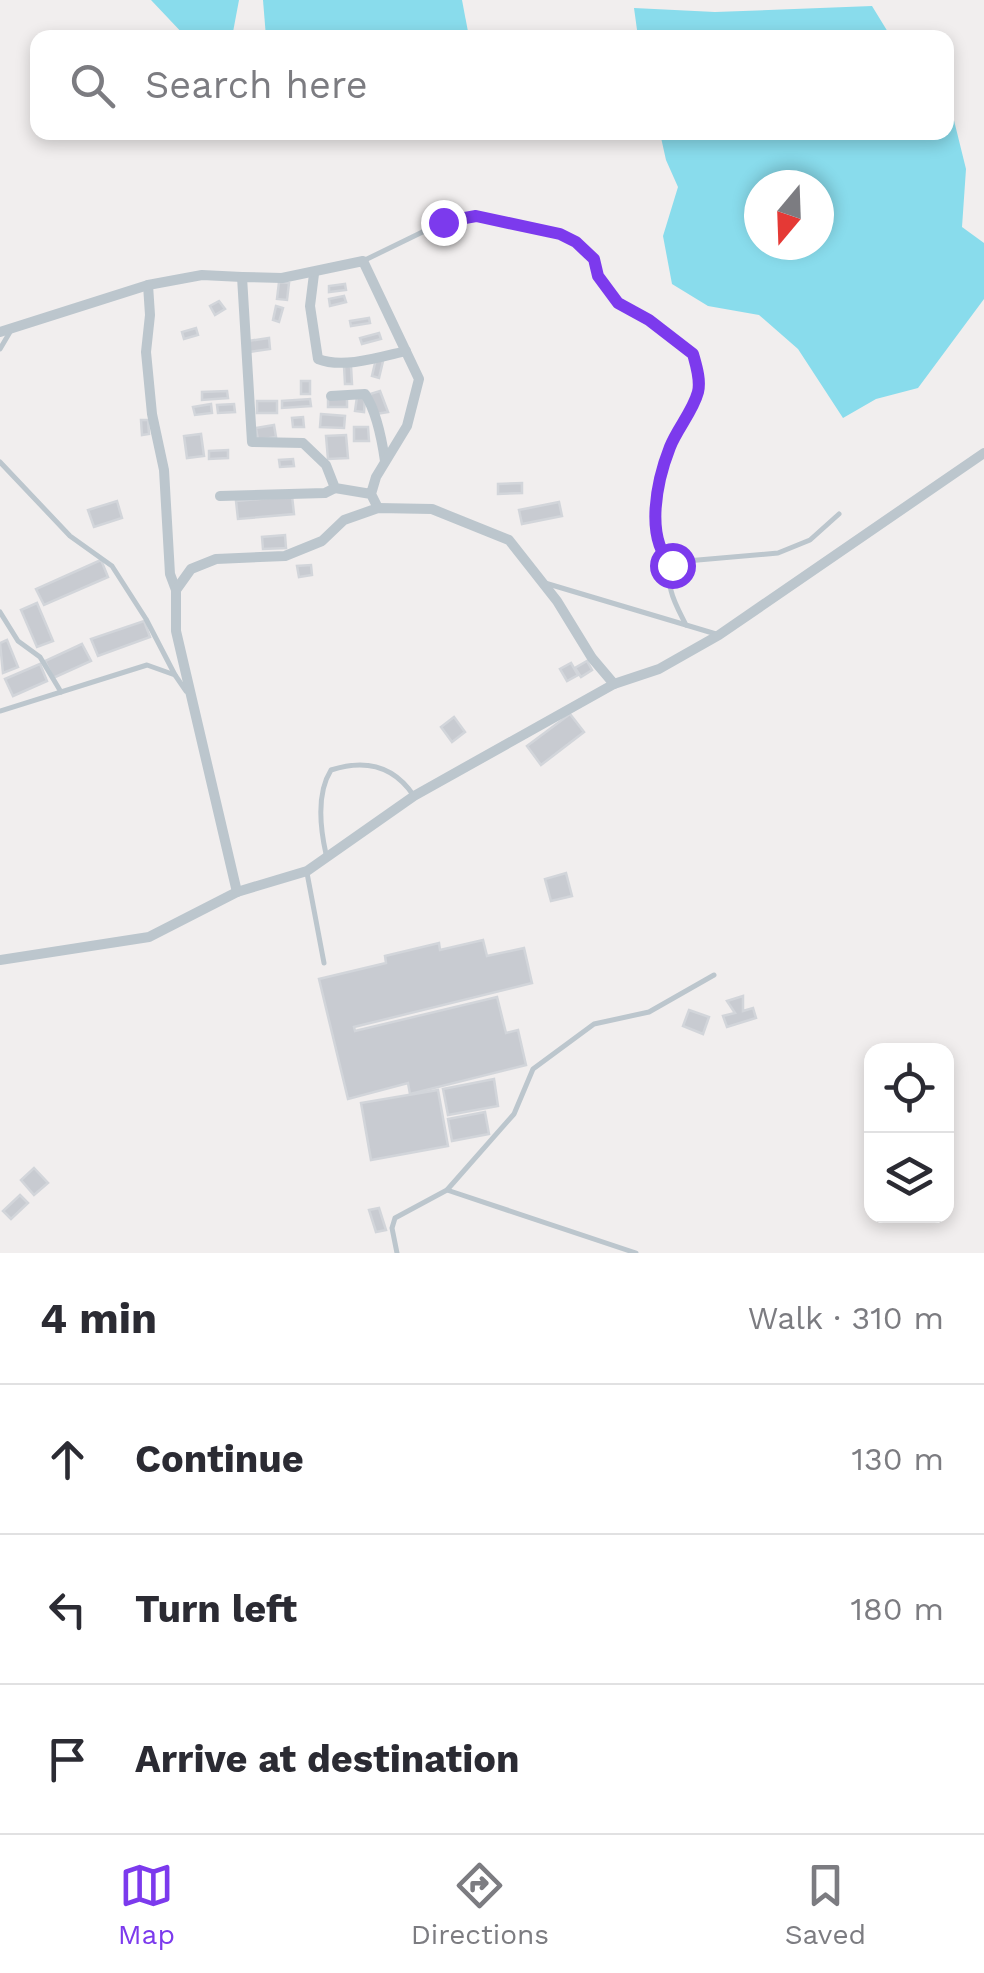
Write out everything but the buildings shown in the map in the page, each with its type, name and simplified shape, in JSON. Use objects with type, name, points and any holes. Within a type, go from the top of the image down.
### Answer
[{"type":"street","points":[[0,332],[148,284],[202,274],[282,278],[363,261],[419,379],[407,426],[376,477],[371,494],[378,508]]},
{"type":"street","points":[[314,274],[310,306],[318,359],[356,361],[406,351]]},
{"type":"street","points":[[242,276],[252,442],[303,443],[326,464],[335,488]]},
{"type":"street","points":[[148,284],[146,352],[152,414],[164,470],[170,574],[176,590],[176,631],[236,892]]},
{"type":"street","points":[[331,396],[364,394],[369,398],[385,462]]},
{"type":"street","points":[[0,960],[149,937],[236,892],[306,871],[414,796],[614,684],[659,669],[719,635],[984,453]]},
{"type":"street","points":[[220,496],[325,493],[335,488],[371,494]]},
{"type":"street","points":[[176,590],[191,568],[216,559],[285,556],[322,541],[344,520],[378,508],[432,509],[509,540],[614,684]]},
{"type":"lane","points":[[363,261],[443,222],[476,216],[560,234],[576,242],[594,259],[598,276],[618,303],[649,320],[693,354],[698,391],[669,448],[658,493],[656,530],[661,554],[672,565]]},
{"type":"lane","points":[[0,348],[14,326]]},
{"type":"lane","points":[[0,462],[70,536],[112,566],[188,693]]},
{"type":"lane","points":[[686,625],[671,595],[669,578],[674,562],[778,553],[810,540],[839,514]]},
{"type":"lane","points":[[539,581],[719,635]]},
{"type":"lane","points":[[0,612],[18,641],[40,657],[61,692]]},
{"type":"lane","points":[[0,711],[146,664],[175,675]]},
{"type":"lane","points":[[326,854],[321,830],[323,784],[331,770],[349,764],[378,766],[402,778],[414,796]]},
{"type":"lane","points":[[306,871],[324,963]]},
{"type":"lane","points":[[397,1253],[392,1228],[395,1218],[448,1190],[514,1114],[533,1069],[594,1024],[649,1012],[714,975]]},
{"type":"lane","points":[[448,1190],[636,1253]]},
{"type":"water","points":[[151,0],[239,0],[233,30],[179,30]]},
{"type":"water","points":[[263,0],[462,0],[468,30],[265,30]]},
{"type":"water","points":[[872,6],[887,30],[637,30],[634,8],[715,12]]},
{"type":"water","points":[[954,120],[966,169],[962,227],[984,243],[984,299],[918,388],[876,399],[843,418],[798,349],[759,315],[708,306],[672,284],[663,236],[678,187],[662,140],[954,140]]},
{"type":"route","points":[[443,222],[476,216],[560,234],[576,242],[594,259],[598,276],[618,303],[649,320],[693,354],[698,391],[669,448],[658,493],[656,530],[661,554],[672,565]]}]
